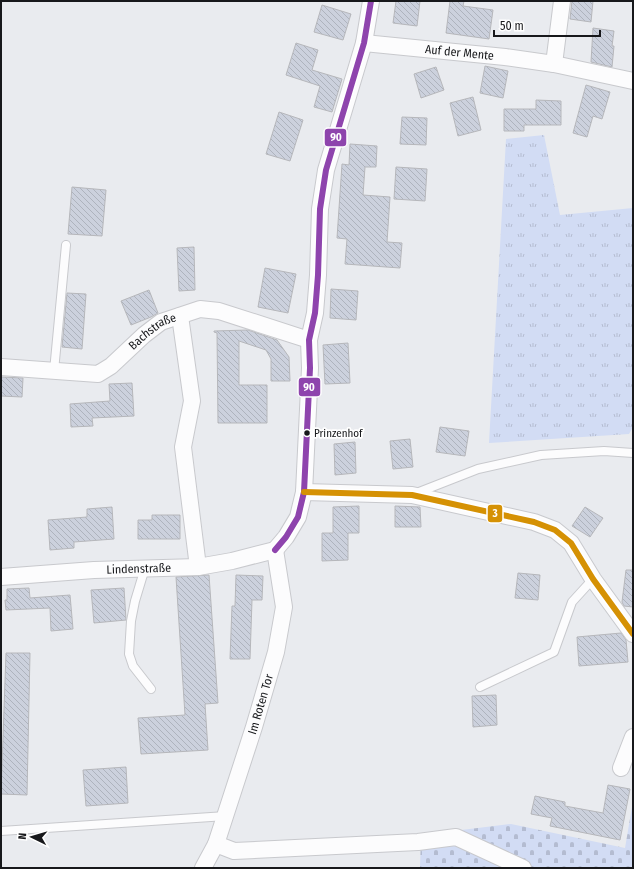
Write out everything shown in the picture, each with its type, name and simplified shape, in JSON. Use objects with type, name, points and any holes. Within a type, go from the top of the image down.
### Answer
[{"type":"street","points":[[275,550],[286,537],[298,517],[304,492],[310,368],[309,340],[315,313],[320,209],[326,170],[364,43],[371,1]]},
{"type":"street","points":[[554,64],[562,1]]},
{"type":"street","name":"Auf der Mente","points":[[364,43],[505,57],[554,64],[633,81]]},
{"type":"street","name":"Bachstraße","points":[[1,367],[98,374],[111,366],[144,335],[161,322],[200,309],[219,311],[309,340]]},
{"type":"street","points":[[180,316],[192,401],[182,447],[198,567]]},
{"type":"street","points":[[304,492],[412,495],[534,522],[554,530],[571,543],[593,579],[633,634]]},
{"type":"street","name":"Lindenstraße","points":[[1,577],[94,570],[198,567],[232,561],[275,550]]},
{"type":"street","name":"Im Roten Tor","points":[[203,868],[216,844],[226,816],[276,652],[284,607],[275,550]]},
{"type":"street","points":[[621,768],[633,737]]},
{"type":"street","points":[[216,844],[234,852],[418,842],[456,837],[523,868]]},
{"type":"lane","points":[[54,371],[66,245]]},
{"type":"lane","points":[[412,495],[478,469],[541,455],[604,451],[633,453]]},
{"type":"lane","points":[[145,568],[135,601],[131,621],[129,654],[133,666],[151,689]]},
{"type":"lane","points":[[480,687],[554,652],[572,602],[593,579]]},
{"type":"lane","points":[[1,831],[226,816]]},
{"type":"green space","points":[[544,135],[560,215],[633,208],[633,427],[629,434],[489,443],[506,139]]},
{"type":"green space","points":[[633,801],[633,868],[420,868],[421,835],[511,824],[625,848]]},
{"type":"building","points":[[396,1],[420,1],[417,26],[393,23]]},
{"type":"building","points":[[450,1],[464,1],[463,6],[493,10],[489,39],[446,33]]},
{"type":"building","points":[[572,1],[593,1],[591,22],[570,19]]},
{"type":"building","points":[[322,5],[351,14],[343,40],[314,32]]},
{"type":"building","points":[[593,28],[614,31],[612,67],[591,62]]},
{"type":"building","points":[[296,43],[318,50],[312,70],[342,79],[332,112],[314,107],[320,86],[286,75]]},
{"type":"building","points":[[485,66],[508,71],[503,98],[480,93]]},
{"type":"building","points":[[436,67],[444,90],[421,98],[414,74]]},
{"type":"building","points":[[586,85],[610,92],[602,119],[593,116],[587,137],[573,133]]},
{"type":"building","points":[[473,97],[481,130],[458,136],[450,103]]},
{"type":"building","points":[[536,100],[561,101],[561,125],[524,125],[524,131],[504,131],[504,109],[536,109]]},
{"type":"building","points":[[279,112],[303,120],[290,161],[266,154]]},
{"type":"building","points":[[402,117],[427,118],[426,145],[400,144]]},
{"type":"building","points":[[350,144],[377,146],[376,167],[365,167],[363,195],[390,197],[387,242],[402,243],[400,268],[345,264],[347,239],[337,238],[342,164],[349,165]]},
{"type":"building","points":[[396,167],[427,169],[425,201],[394,199]]},
{"type":"building","points":[[72,187],[106,190],[102,236],[68,234]]},
{"type":"building","points":[[194,247],[195,290],[179,291],[177,248]]},
{"type":"building","points":[[265,268],[296,274],[288,313],[258,307]]},
{"type":"building","points":[[331,289],[358,291],[356,320],[330,318]]},
{"type":"building","points":[[149,290],[158,313],[131,325],[121,301]]},
{"type":"building","points":[[67,293],[86,294],[82,349],[62,347]]},
{"type":"building","points":[[248,330],[277,340],[289,357],[290,381],[271,381],[271,359],[266,350],[239,341],[239,385],[267,385],[267,423],[218,423],[217,333],[214,331]]},
{"type":"building","points":[[348,343],[350,383],[325,384],[323,345]]},
{"type":"building","points":[[1,377],[23,378],[22,397],[1,396]]},
{"type":"building","points":[[132,383],[134,416],[92,418],[93,426],[71,427],[70,404],[110,401],[109,384]]},
{"type":"building","points":[[440,427],[469,431],[465,456],[436,452]]},
{"type":"building","points":[[410,439],[413,467],[393,469],[390,441]]},
{"type":"building","points":[[355,442],[356,473],[335,475],[334,444]]},
{"type":"building","points":[[359,506],[359,533],[348,533],[348,560],[322,561],[322,533],[333,533],[333,507]]},
{"type":"building","points":[[395,506],[420,507],[421,527],[395,527]]},
{"type":"building","points":[[112,507],[114,539],[74,542],[74,548],[50,550],[48,520],[87,517],[87,509]]},
{"type":"building","points":[[585,507],[603,518],[590,537],[572,526]]},
{"type":"building","points":[[152,515],[180,515],[180,539],[138,539],[138,520],[152,520]]},
{"type":"building","points":[[626,570],[633,570],[633,607],[624,606],[622,602]]},
{"type":"building","points":[[518,573],[540,575],[538,600],[515,598]]},
{"type":"building","points":[[209,575],[218,703],[205,704],[208,750],[141,754],[138,718],[185,715],[176,577]]},
{"type":"building","points":[[236,575],[263,576],[262,600],[252,600],[250,659],[230,659],[232,606],[235,606]]},
{"type":"building","points":[[29,588],[30,598],[70,595],[73,629],[51,631],[50,608],[6,610],[5,600],[7,600],[7,589]]},
{"type":"building","points":[[124,588],[126,620],[94,623],[91,590]]},
{"type":"building","points":[[621,633],[626,640],[628,662],[579,666],[577,637]]},
{"type":"building","points":[[6,653],[30,653],[27,795],[1,794]]},
{"type":"building","points":[[496,695],[497,725],[473,727],[472,696]]},
{"type":"building","points":[[126,767],[128,803],[86,806],[83,770]]},
{"type":"building","points":[[608,785],[630,789],[620,840],[550,826],[552,818],[531,814],[535,796],[565,802],[565,806],[603,813]]},
{"type":"transit line","name":"90","points":[[275,550],[286,537],[298,517],[304,492],[310,368],[309,340],[315,313],[320,209],[326,170],[364,43],[371,1]]},
{"type":"transit line","name":"3","points":[[304,492],[412,495],[534,522],[555,530],[571,543],[593,579],[633,634]]},
{"type":"place","name":"Prinzenhof","points":[[307,433]]}]
